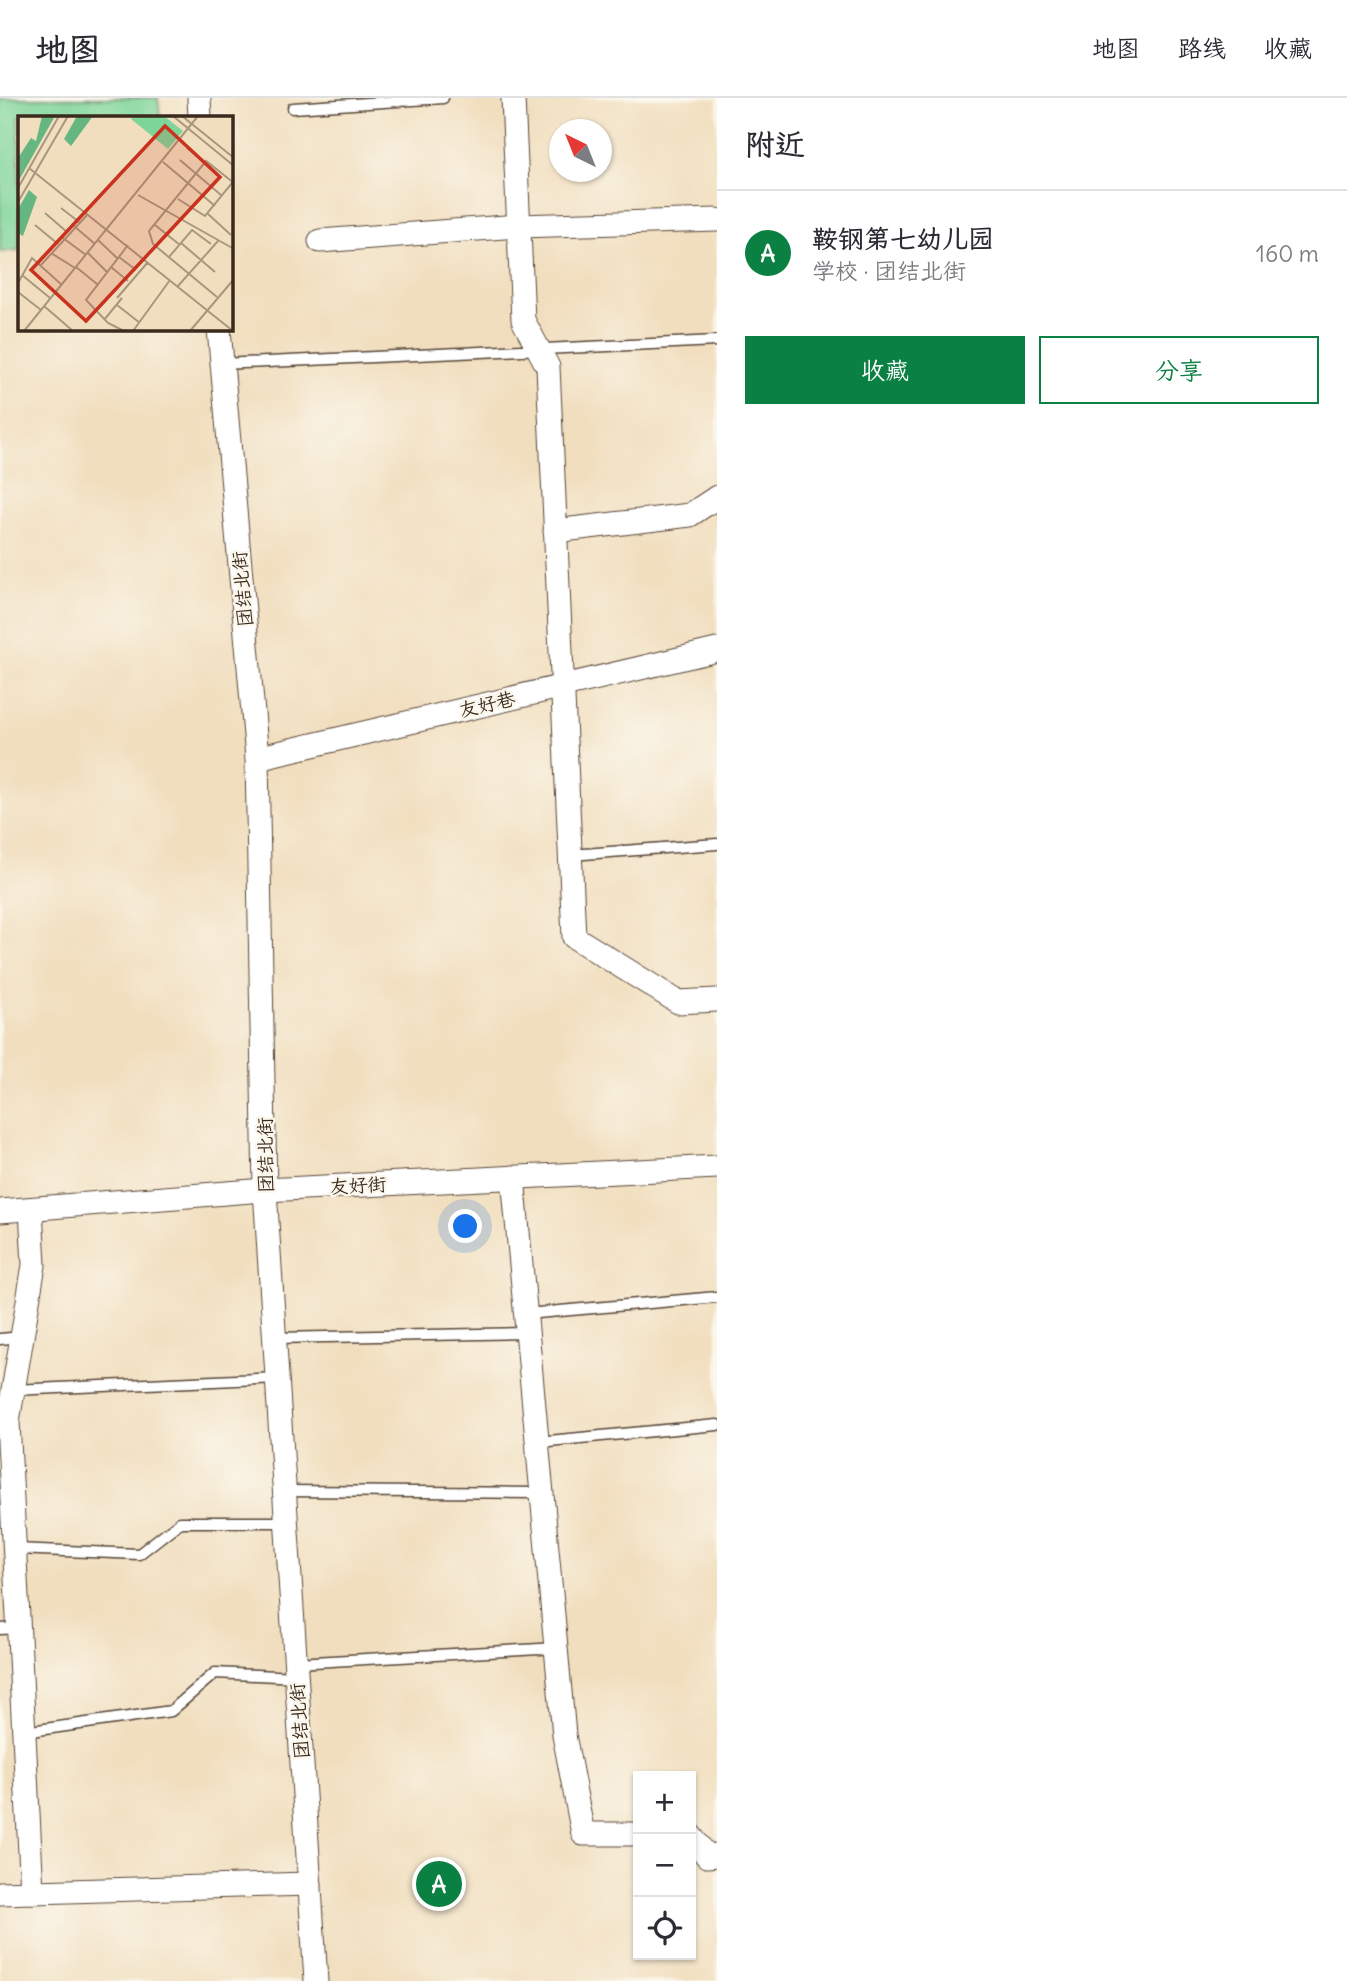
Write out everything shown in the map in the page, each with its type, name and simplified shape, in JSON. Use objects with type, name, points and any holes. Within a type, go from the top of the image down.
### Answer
[{"type":"street","points":[[199,98],[200,116]]},
{"type":"street","points":[[513,98],[523,320],[548,367],[574,937],[678,1002],[717,1000]]},
{"type":"street","points":[[320,241],[519,226],[717,220]]},
{"type":"street","name":"团结北街","points":[[219,331],[257,758],[265,1190],[316,1981]]},
{"type":"street","points":[[555,531],[690,516],[717,497]]},
{"type":"street","name":"友好巷","points":[[257,758],[717,650]]},
{"type":"street","name":"友好街","points":[[0,1212],[265,1190],[717,1167]]},
{"type":"street","points":[[513,1177],[564,1735],[583,1833],[633,1833]]},
{"type":"street","points":[[31,1209],[34,1265],[11,1338],[13,1390],[8,1420],[6,1477],[15,1549],[10,1628],[24,1732],[32,1892]]},
{"type":"street","points":[[696,1842],[707,1856],[717,1855]]},
{"type":"street","points":[[0,1893],[310,1884]]},
{"type":"lane","points":[[293,108],[443,98]]},
{"type":"lane","points":[[222,364],[717,341]]},
{"type":"lane","points":[[570,855],[717,844]]},
{"type":"lane","points":[[275,1338],[527,1323],[717,1297]]},
{"type":"lane","points":[[13,1390],[278,1378]]},
{"type":"lane","points":[[538,1442],[717,1425]]},
{"type":"lane","points":[[285,1491],[543,1493]]},
{"type":"lane","points":[[15,1549],[139,1553],[180,1522],[287,1522]]},
{"type":"lane","points":[[24,1732],[171,1711],[215,1673],[296,1670],[557,1648]]},
{"type":"green space","points":[[0,98],[158,98],[160,116],[18,116],[18,250],[0,252]]},
{"type":"place","name":"鞍钢第七幼儿园","points":[[439,1884]]}]
